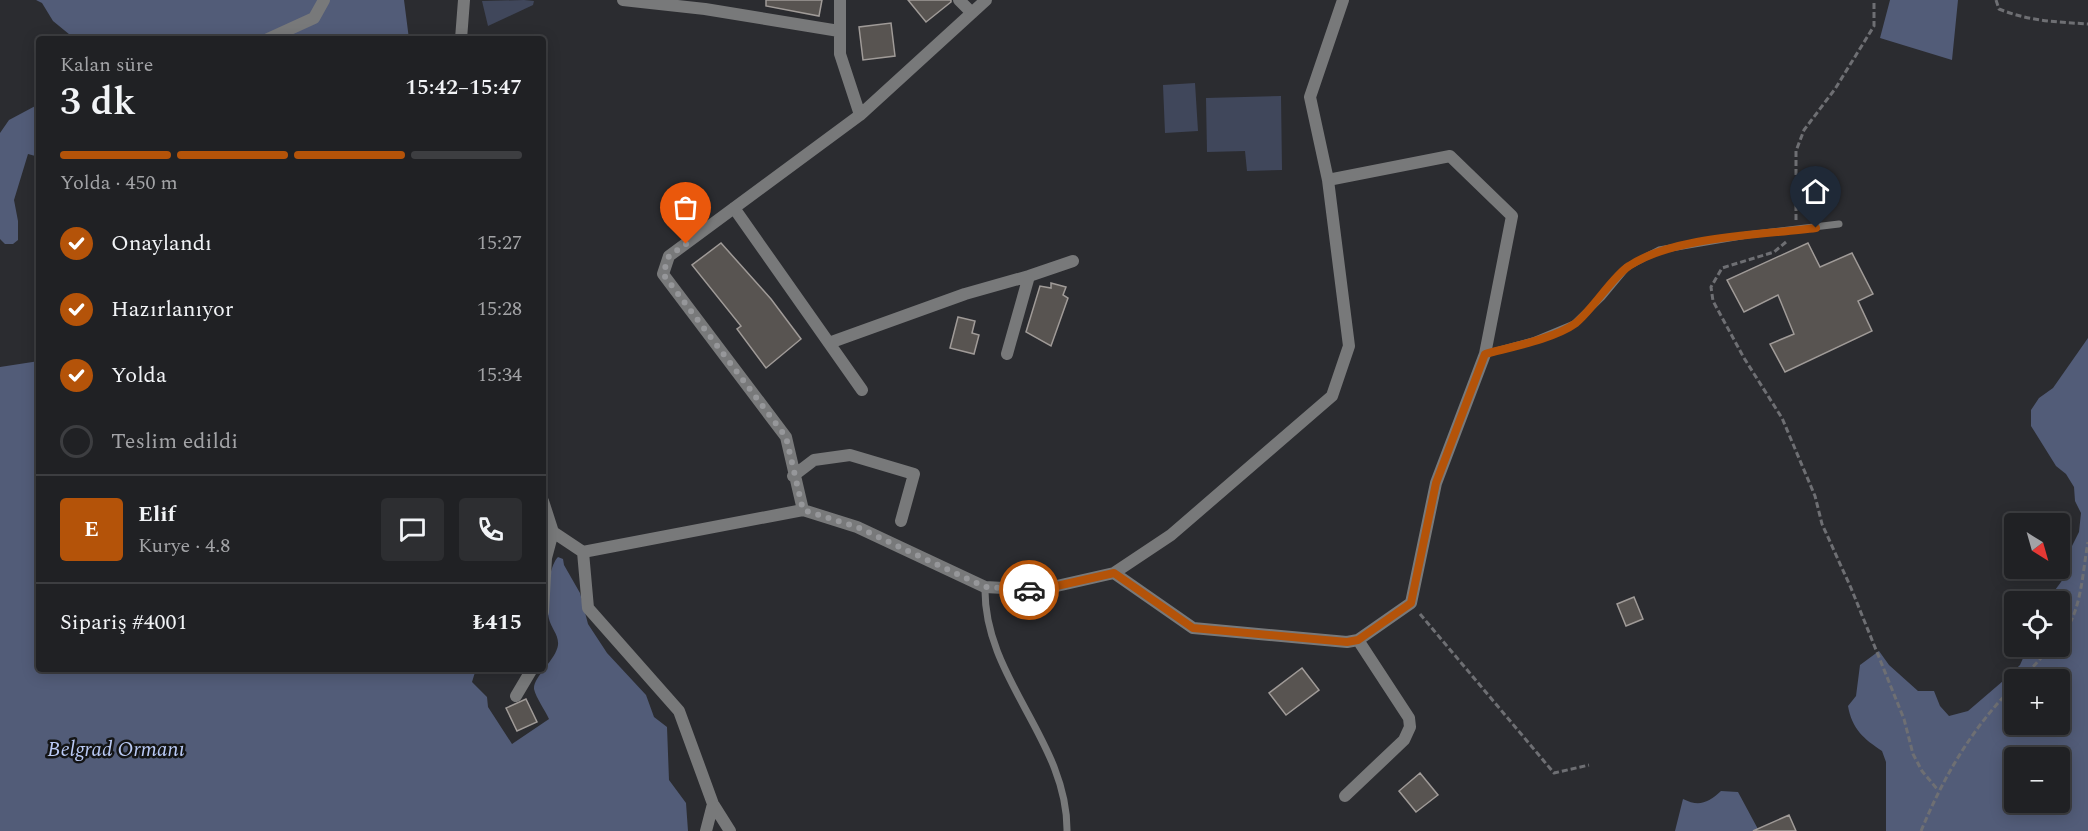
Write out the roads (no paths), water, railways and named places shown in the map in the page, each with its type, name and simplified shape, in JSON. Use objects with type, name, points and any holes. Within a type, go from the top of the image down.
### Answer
[{"type":"street","points":[[275,36],[315,18],[324,0]]},
{"type":"street","points":[[461,36],[464,0]]},
{"type":"street","points":[[623,0],[705,5],[839,31]]},
{"type":"street","points":[[840,0],[840,54],[860,115]]},
{"type":"street","points":[[959,0],[972,13]]},
{"type":"street","points":[[803,510],[793,476],[786,437],[663,274],[669,256],[860,115],[986,0]]},
{"type":"street","points":[[553,532],[583,552],[803,510],[857,527],[985,587],[1039,590],[1114,573],[1171,535],[1332,396],[1350,346],[1328,180],[1310,97],[1343,0]]},
{"type":"street","points":[[1114,573],[1193,628],[1347,642],[1358,640],[1411,603],[1436,483],[1485,354],[1512,216],[1450,156],[1328,180]]},
{"type":"street","points":[[734,208],[862,390]]},
{"type":"street","points":[[829,343],[965,294],[1073,261]]},
{"type":"street","points":[[1007,354],[1029,276]]},
{"type":"street","points":[[793,476],[814,460],[850,455],[914,474],[901,521]]},
{"type":"street","points":[[546,510],[553,532],[546,558]]},
{"type":"street","points":[[583,552],[588,608],[679,711],[713,804],[730,831]]},
{"type":"street","points":[[1345,796],[1404,740],[1410,727],[1408,718],[1358,640]]},
{"type":"street","points":[[516,696],[530,672]]},
{"type":"street","points":[[706,831],[713,804]]},
{"type":"lane","points":[[1485,354],[1533,341],[1574,324],[1602,297],[1627,267],[1659,250],[1747,235],[1839,224]]},
{"type":"lane","points":[[985,587],[987,619],[993,645],[1053,766],[1064,805],[1067,831]]},
{"type":"park label","name":"Belgrad Ormanı","points":[[116,750]]}]
